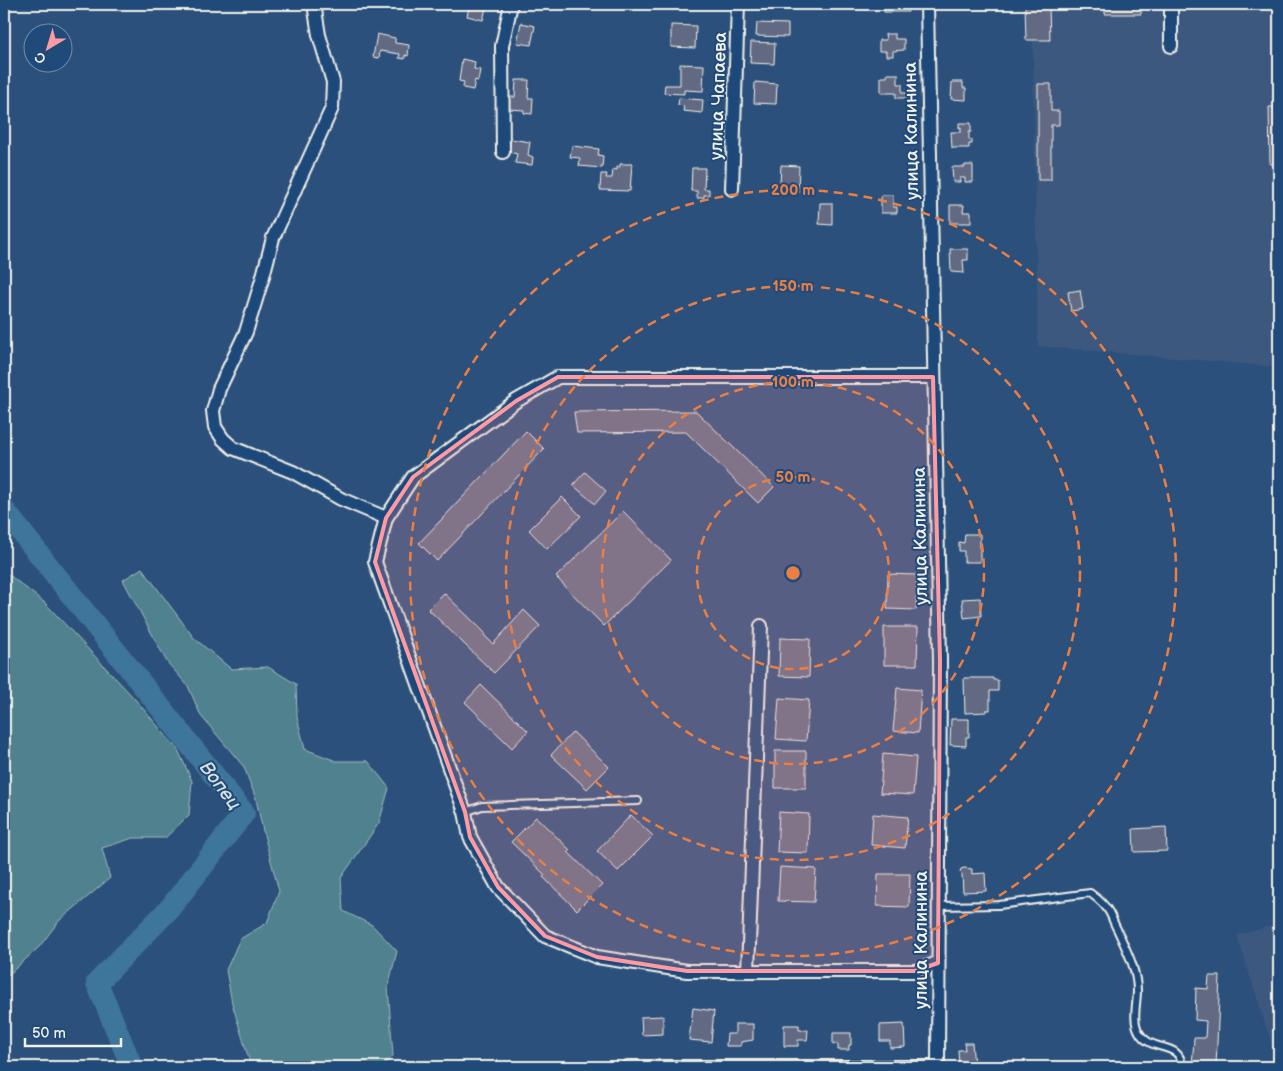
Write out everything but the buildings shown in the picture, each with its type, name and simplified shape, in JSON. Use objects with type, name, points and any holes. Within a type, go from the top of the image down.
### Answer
[{"type":"street","points":[[314,4],[319,35],[333,82],[332,108],[273,238],[246,332],[219,389],[212,411],[215,427],[223,439],[233,448],[293,472],[341,499],[386,518]]},
{"type":"street","points":[[502,152],[502,46],[511,4]]},
{"type":"street","name":"улица Чапаева","points":[[732,189],[738,4]]},
{"type":"street","name":"улица Калинина","points":[[927,4],[940,660],[938,1067]]},
{"type":"street","points":[[1171,4],[1171,46]]},
{"type":"street","points":[[933,377],[558,377],[516,401],[413,477],[386,518],[375,562],[465,812],[470,837],[498,887],[546,936],[597,957],[687,971],[916,971],[938,963]]},
{"type":"street","points":[[748,971],[761,626]]},
{"type":"street","points":[[628,1067],[938,1067]]},
{"type":"lane","points":[[465,812],[482,806],[638,801]]},
{"type":"lane","points":[[938,906],[999,905],[1090,893],[1109,912],[1134,971],[1137,989],[1136,1028],[1140,1035],[1157,1046],[1177,1052],[1182,1058],[1182,1067]]},
{"type":"highlighted area","points":[[558,377],[933,377],[940,660],[938,963],[915,971],[687,971],[597,957],[545,936],[498,887],[470,837],[465,812],[375,562],[386,518],[413,477],[516,401]]},
{"type":"shaded area","points":[[1032,4],[1279,4],[1279,367],[1038,346]]},
{"type":"shaded area","points":[[1279,924],[1279,1067],[1237,935]]},
{"type":"green space","points":[[142,568],[194,638],[231,669],[268,667],[296,684],[297,717],[305,749],[336,761],[368,761],[389,788],[379,823],[341,878],[343,911],[372,925],[397,951],[388,987],[393,1056],[382,1067],[251,1066],[232,1003],[226,970],[240,939],[267,923],[279,891],[256,799],[244,767],[201,716],[188,686],[167,662],[123,580]]},
{"type":"green space","points":[[4,571],[45,603],[134,698],[178,750],[192,781],[189,815],[165,838],[133,838],[102,848],[110,878],[59,921],[39,947],[4,979]]},
{"type":"waterway","name":"Вопец","points":[[4,510],[244,813],[170,908],[97,983],[132,1067]]}]
